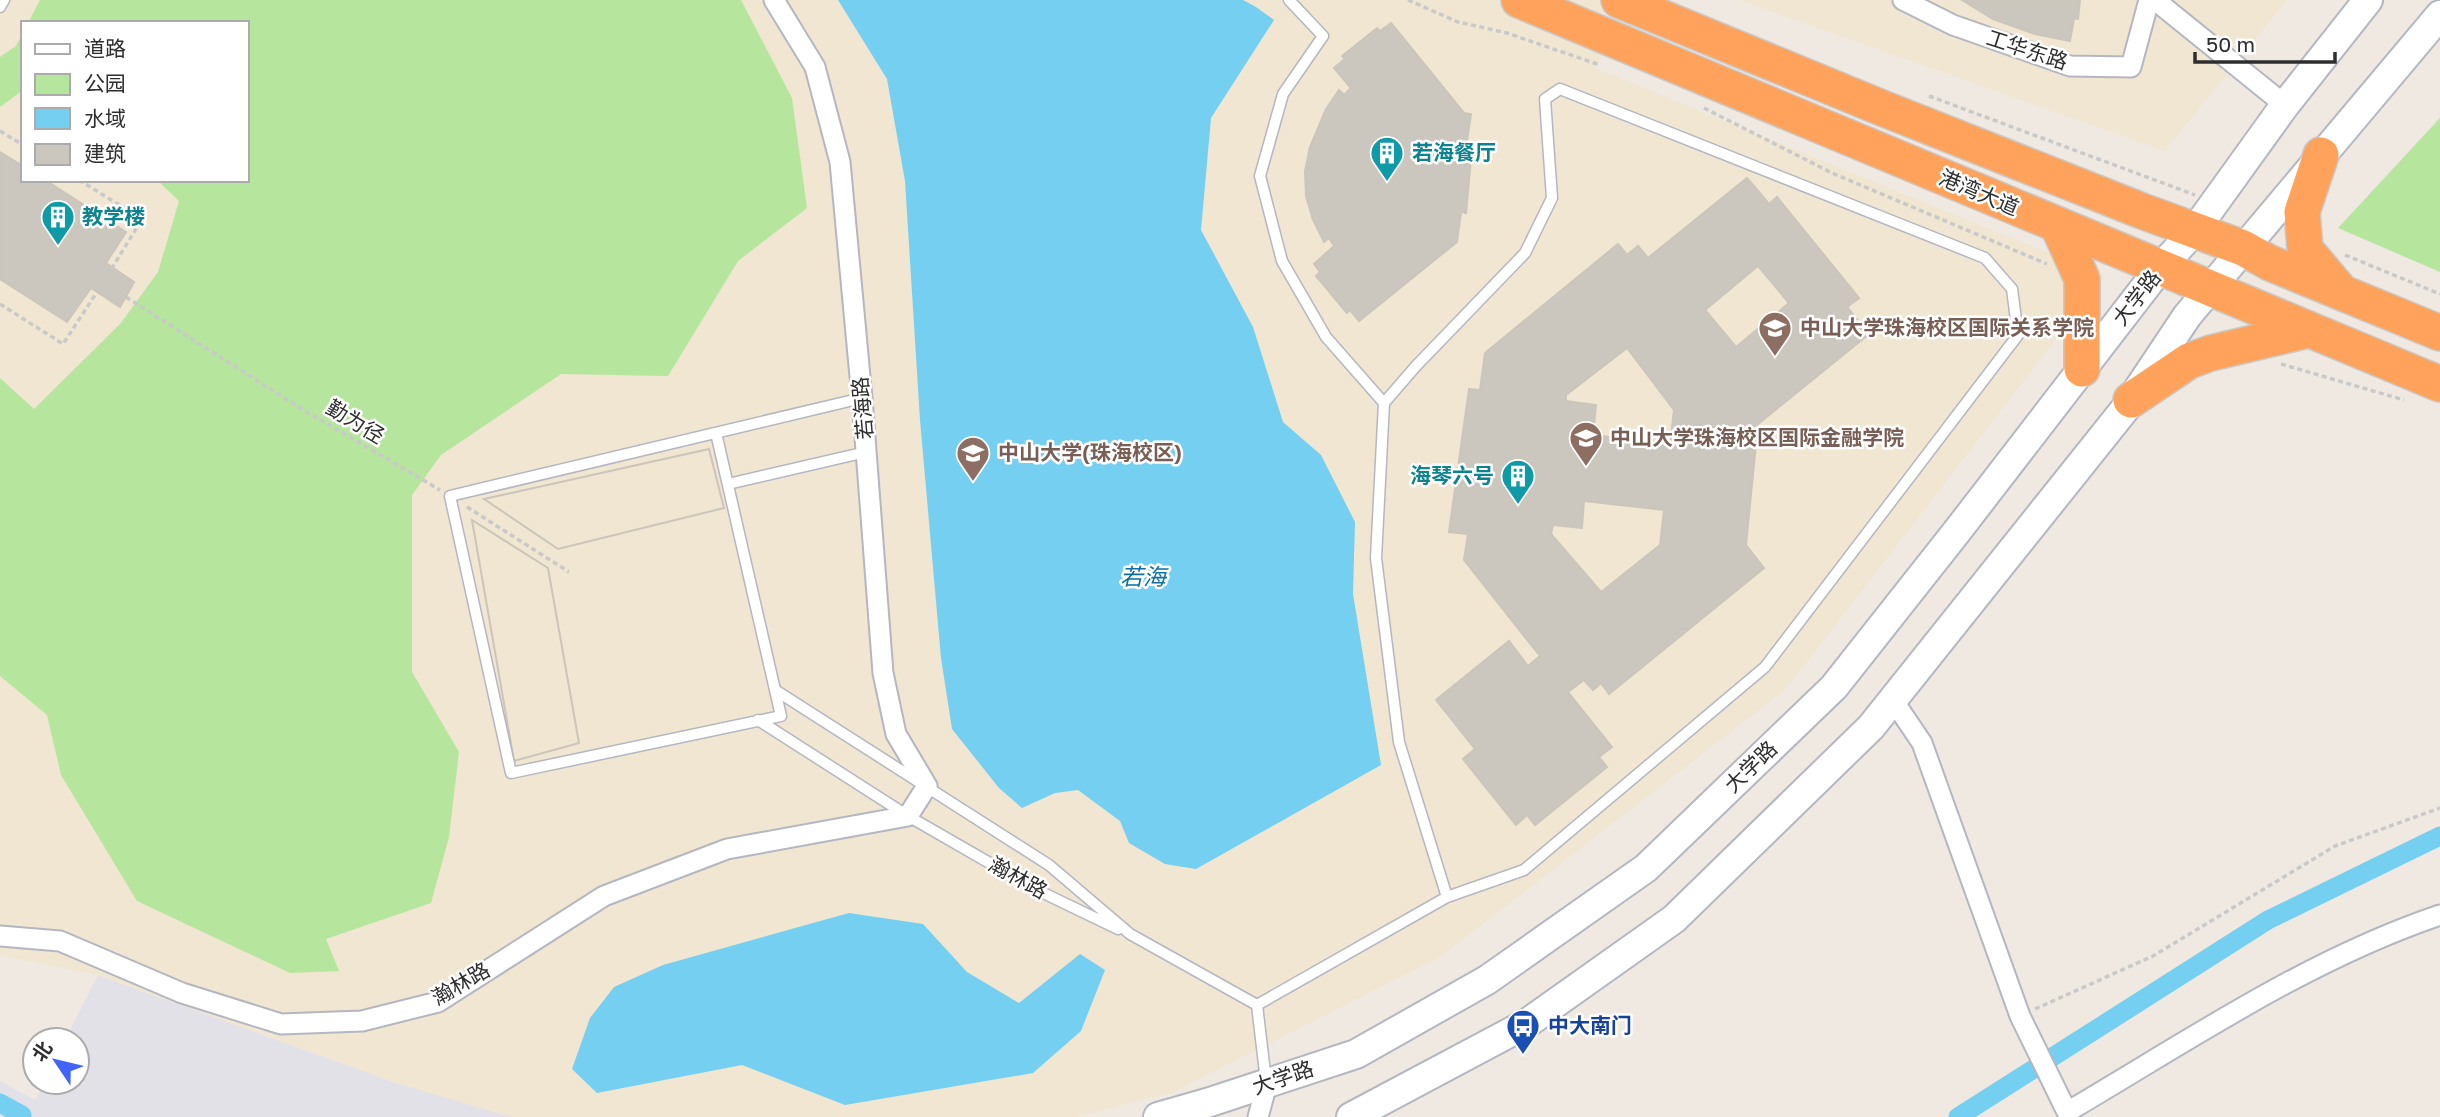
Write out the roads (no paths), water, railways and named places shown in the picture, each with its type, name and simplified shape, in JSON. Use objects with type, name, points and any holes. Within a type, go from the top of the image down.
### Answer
[{"type":"highway","name":"港湾大道","points":[[1519,0],[2440,384]]},
{"type":"highway","name":"港湾大道","points":[[1619,0],[1882,108],[2205,216],[2243,248],[2270,263],[2440,333]]},
{"type":"highway","points":[[2321,155],[2302,212],[2305,249],[2342,293]]},
{"type":"highway","points":[[2057,226],[2082,279],[2082,369]]},
{"type":"highway","points":[[2131,400],[2189,361],[2211,353],[2308,330]]},
{"type":"street","name":"若海路","points":[[774,0],[815,67],[840,162],[862,398],[883,673],[896,734],[927,786]]},
{"type":"street","name":"工华东路","points":[[1903,0],[1953,25],[2070,66],[2131,67],[2149,0]]},
{"type":"street","points":[[2155,0],[2285,105]]},
{"type":"street","points":[[2205,216],[2285,105],[2368,0]]},
{"type":"street","points":[[1351,1117],[1526,1024],[1674,919],[1871,727],[2131,400],[2187,316],[2440,15]]},
{"type":"street","name":"大学路","points":[[1157,1117],[1356,1054],[1487,980],[1646,868],[1834,687],[2160,268],[2205,216]]},
{"type":"street","points":[[1893,699],[1922,743],[2020,1016],[2068,1114],[2284,984],[2399,929],[2440,915]]},
{"type":"street","points":[[908,816],[927,786]]},
{"type":"street","name":"瀚林路","points":[[0,936],[60,941],[182,993],[281,1024],[362,1021],[438,1002],[604,896],[727,849],[908,816]]},
{"type":"street","points":[[1258,1117],[1267,1084]]},
{"type":"lane","points":[[0,7],[5,0]]},
{"type":"lane","points":[[1289,0],[1323,36],[1283,94],[1260,176],[1282,261],[1326,337],[1384,403]]},
{"type":"lane","points":[[1257,1005],[1447,897],[1524,870],[1765,667],[2018,335],[2012,289],[1985,258],[1560,89],[1545,99],[1552,198],[1525,253],[1384,403],[1376,558],[1397,729],[1447,897]]},
{"type":"lane","points":[[716,433],[781,716],[511,774],[450,496],[862,398]]},
{"type":"lane","points":[[728,484],[866,452]]},
{"type":"lane","points":[[775,690],[1049,865],[1130,934],[1257,1005]]},
{"type":"lane","name":"瀚林路","points":[[758,720],[908,816],[1033,888],[1130,934]]},
{"type":"lane","points":[[1257,1005],[1267,1084]]},
{"type":"water","name":"若海","points":[[838,0],[1243,0],[1274,20],[1211,118],[1201,230],[1253,327],[1283,422],[1321,455],[1355,522],[1353,594],[1381,765],[1196,869],[1165,864],[1129,843],[1120,821],[1078,790],[1055,793],[1022,808],[999,788],[952,729],[941,658],[920,420],[905,181],[887,79]]},
{"type":"water","points":[[849,913],[923,924],[967,972],[1019,1003],[1080,954],[1105,970],[1081,1031],[1033,1073],[845,1105],[742,1065],[597,1093],[572,1069],[590,1018],[614,987],[663,965]]},
{"type":"waterway","points":[[1958,1117],[2268,920],[2440,836]]},
{"type":"waterway","points":[[0,1103],[22,1115]]},
{"type":"place","name":"若海餐厅","points":[[1387,183]]},
{"type":"place","name":"教学楼","points":[[58,247]]},
{"type":"place","name":"中山大学珠海校区国际关系学院","points":[[1775,358]]},
{"type":"place","name":"中山大学珠海校区国际金融学院","points":[[1586,468]]},
{"type":"place","name":"中山大学(珠海校区)","points":[[973,483]]},
{"type":"place","name":"海琴六号","points":[[1518,506]]},
{"type":"place","name":"中大南门","points":[[1523,1056]]}]
